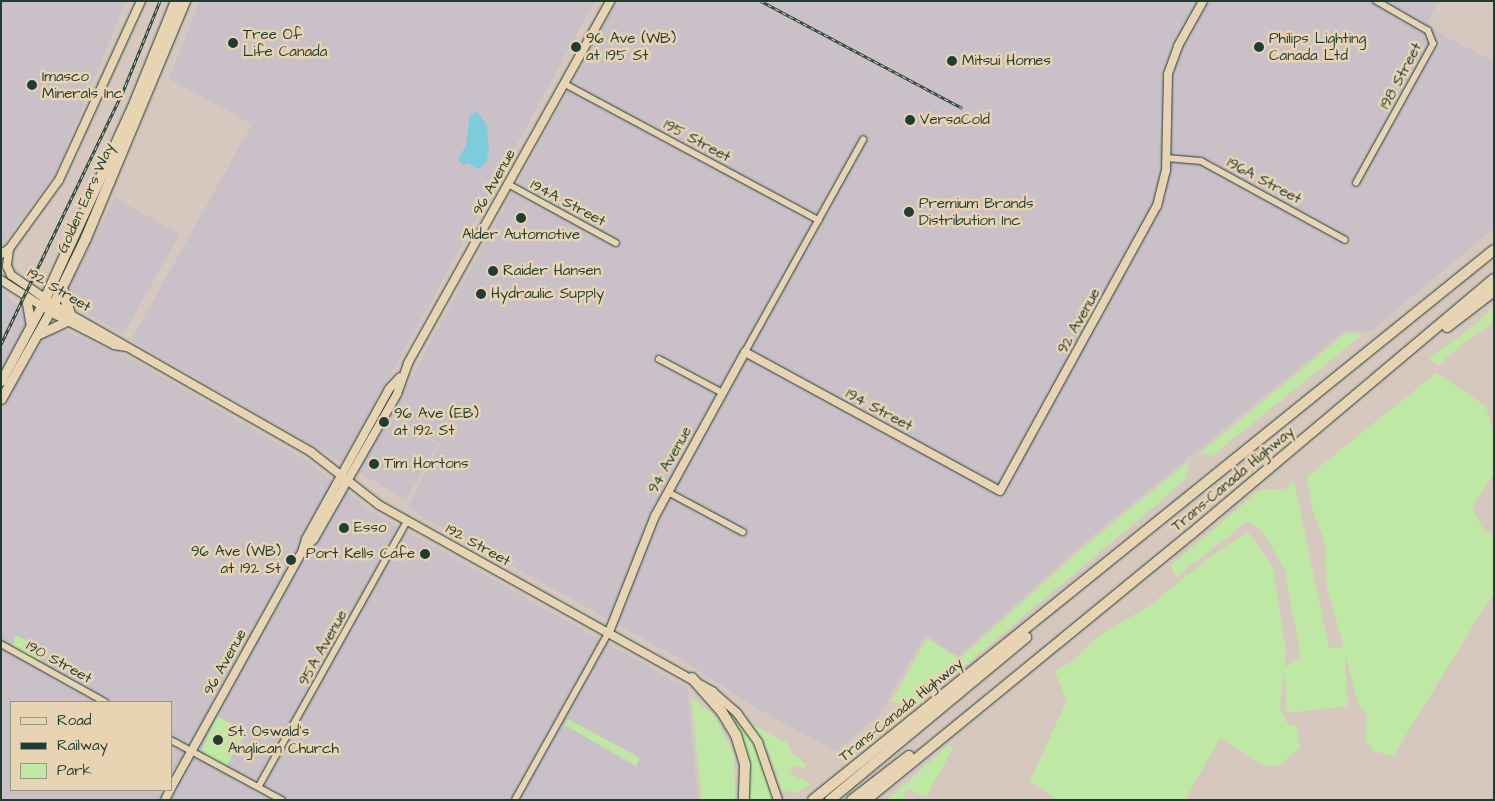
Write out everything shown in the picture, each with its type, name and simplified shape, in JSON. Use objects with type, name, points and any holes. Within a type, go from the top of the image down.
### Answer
[{"type":"highway","name":"Golden Ears Way","points":[[48,305],[133,108],[176,1]]},
{"type":"highway","name":"Golden Ears Way","points":[[48,305],[62,288],[185,1]]},
{"type":"highway","name":"Trans-Canada Highway","points":[[813,800],[1494,250]]},
{"type":"highway","name":"Trans-Canada Highway","points":[[866,800],[1389,369],[1494,280]]},
{"type":"highway","points":[[62,288],[69,317]]},
{"type":"highway","points":[[1389,369],[1494,291]]},
{"type":"highway","name":"Trans-Canada Highway","points":[[830,800],[972,684],[1101,569]]},
{"type":"highway","points":[[692,678],[722,712],[736,735],[744,765],[744,800]]},
{"type":"highway","name":"Trans-Canada Highway","points":[[852,800],[988,698]]},
{"type":"main road","points":[[1,254],[9,248],[59,180],[73,154],[141,1]]},
{"type":"main road","name":"96 Avenue","points":[[172,787],[303,550],[314,539],[343,479],[397,394],[402,376],[610,1]]},
{"type":"main road","name":"92 Avenue","points":[[1000,491],[1153,217],[1163,187],[1166,158],[1168,74],[1178,46],[1203,1]]},
{"type":"main road","name":"192 Street","points":[[9,248],[7,266],[10,275],[48,305],[69,317],[118,339],[125,347],[311,452],[343,479],[407,521],[692,678],[726,702],[749,728],[758,742],[778,800]]},
{"type":"main road","name":"192 Street","points":[[1,280],[26,298],[48,305]]},
{"type":"main road","points":[[26,298],[31,325]]},
{"type":"main road","name":"Golden Ears Way","points":[[1,381],[31,325],[48,305]]},
{"type":"main road","name":"Golden Ears Way","points":[[1,399],[38,334],[48,305]]},
{"type":"main road","points":[[38,334],[69,317]]},
{"type":"main road","name":"194 Street","points":[[745,352],[1000,491]]},
{"type":"main road","name":"94 Avenue","points":[[609,632],[645,538],[668,492],[745,352]]},
{"type":"street","name":"198 Street","points":[[1356,183],[1433,44],[1428,32],[1376,1]]},
{"type":"street","name":"195 Street","points":[[564,84],[819,220]]},
{"type":"street","name":"94 Avenue","points":[[745,352],[863,140]]},
{"type":"street","name":"196A Street","points":[[1166,158],[1201,162],[1345,240]]},
{"type":"street","name":"194A Street","points":[[508,184],[616,243]]},
{"type":"street","points":[[659,358],[723,393]]},
{"type":"street","points":[[668,492],[742,532]]},
{"type":"street","name":"95A Avenue","points":[[259,786],[407,521]]},
{"type":"street","name":"94 Avenue","points":[[515,800],[609,632]]},
{"type":"street","name":"190 Street","points":[[1,644],[102,701]]},
{"type":"street","points":[[172,741],[282,800]]},
{"type":"shaded area","points":[[1,1],[126,1],[56,173],[1,246]]},
{"type":"shaded area","points":[[200,1],[595,1],[343,463],[131,340],[252,124],[169,79]]},
{"type":"shaded area","points":[[617,1],[1439,1],[1428,21],[1439,33],[1494,61],[1494,228],[1372,330],[1344,331],[1082,544],[959,656],[925,635],[879,715],[836,751],[754,707],[684,661],[407,508],[440,444],[390,416]]},
{"type":"shaded area","points":[[115,198],[180,234],[123,335],[75,306],[69,285]]},
{"type":"shaded area","points":[[1,269],[3,290],[12,301],[63,330],[132,359],[306,460],[374,513],[687,688],[698,800],[1,800]]},
{"type":"shaded area","points":[[389,417],[437,445],[406,500],[358,472]]},
{"type":"green space","points":[[1494,306],[1494,321],[1448,356],[1439,366],[1429,358],[1471,328]]},
{"type":"green space","points":[[1345,334],[1363,334],[1212,456],[1200,453]]},
{"type":"green space","points":[[1436,373],[1486,406],[1494,438],[1494,473],[1472,508],[1483,529],[1494,537],[1494,592],[1393,756],[1373,751],[1366,740],[1367,715],[1359,706],[1345,653],[1348,706],[1287,713],[1284,669],[1280,709],[1289,726],[1297,726],[1300,748],[1278,766],[1265,766],[1220,738],[1185,800],[1053,800],[1054,797],[1030,781],[1067,700],[1054,671],[1073,661],[1095,639],[1153,603],[1211,556],[1248,532],[1273,567],[1286,653],[1284,667],[1301,657],[1284,567],[1261,530],[1247,522],[1176,577],[1171,565],[1261,489],[1285,489],[1294,480],[1329,648],[1344,648],[1327,588],[1325,544],[1312,507],[1307,477]]},
{"type":"green space","points":[[1189,461],[1185,479],[1155,506],[913,709],[892,701],[927,638],[959,659],[1078,552]]},
{"type":"green space","points":[[16,635],[49,653],[46,657],[37,661],[12,647]]},
{"type":"green space","points":[[691,697],[714,715],[734,754],[735,800],[702,800]]},
{"type":"green space","points":[[729,711],[758,749],[766,768],[766,783],[775,800],[747,800],[749,790],[726,714]]},
{"type":"green space","points":[[217,716],[246,732],[226,767],[206,756],[202,749]]},
{"type":"green space","points":[[568,719],[640,758],[636,766],[565,725]]},
{"type":"green space","points":[[752,724],[787,743],[792,753],[806,765],[805,768],[794,766],[790,774],[812,784],[796,793],[782,790],[769,752]]},
{"type":"green space","points":[[948,745],[953,748],[926,797],[908,789],[901,800],[887,800]]},
{"type":"water","points":[[476,110],[487,126],[489,151],[486,163],[478,169],[467,163],[464,165],[458,160],[466,145],[470,114],[473,115]]},
{"type":"railway","points":[[1,344],[122,94],[160,1]]},
{"type":"railway","points":[[761,1],[962,108]]},
{"type":"place","name":"Tree Of Life Canada","points":[[233,43]]},
{"type":"place","name":"96 Ave (WB) at 195 St","points":[[576,47]]},
{"type":"place","name":"Philips Lighting Canada Ltd","points":[[1259,47]]},
{"type":"place","name":"Mitsui Homes","points":[[952,61]]},
{"type":"place","name":"Imasco Minerals Inc","points":[[32,85]]},
{"type":"place","name":"VersaCold","points":[[910,120]]},
{"type":"place","name":"Premium Brands Distribution Inc","points":[[909,212]]},
{"type":"place","name":"Alder Automotive","points":[[521,218]]},
{"type":"place","name":"Raider Hansen","points":[[493,271]]},
{"type":"place","name":"Hydraulic Supply","points":[[481,294]]},
{"type":"place","name":"96 Ave (EB) at 192 St","points":[[384,422]]},
{"type":"place","name":"Tim Hortons","points":[[374,464]]},
{"type":"place","name":"Esso","points":[[344,528]]},
{"type":"place","name":"Port Kells Cafe","points":[[425,554]]},
{"type":"place","name":"96 Ave (WB) at 192 St","points":[[291,560]]},
{"type":"place","name":"St. Oswald's Anglican Church","points":[[218,740]]}]
